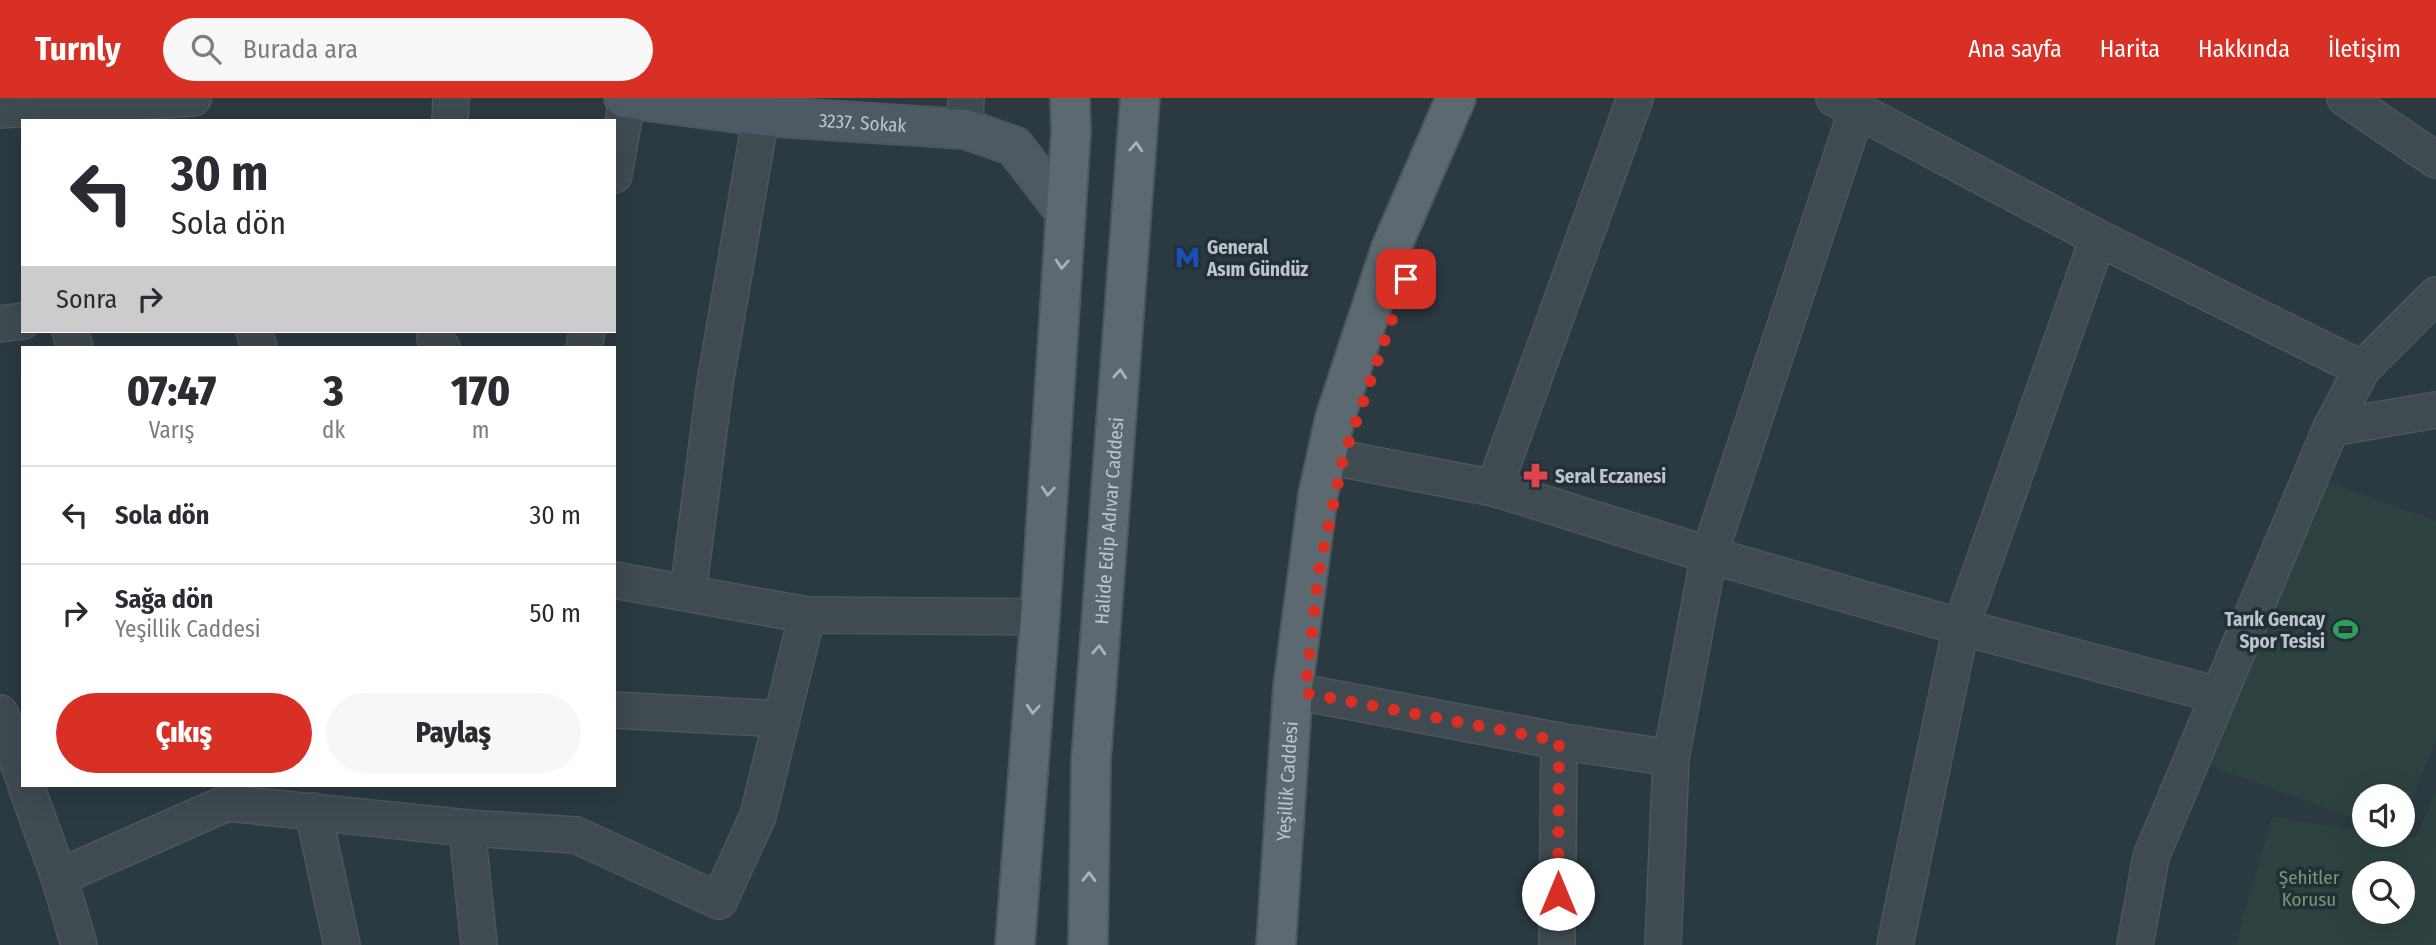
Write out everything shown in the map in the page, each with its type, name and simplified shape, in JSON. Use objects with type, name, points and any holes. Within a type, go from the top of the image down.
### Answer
[{"type":"main road","points":[[1015,945],[1040,617],[1066,213],[1070,98]]},
{"type":"main road","name":"Halide Edip Adıvar Caddesi","points":[[1088,945],[1091,760],[1140,98]]},
{"type":"main road","name":"Yeşillik Caddesi","points":[[1276,945],[1293,687],[1321,482],[1335,418],[1391,248],[1456,98]]},
{"type":"main road","name":"Yeşillik Caddesi","points":[[1294,945],[1305,693],[1319,570],[1343,459],[1451,149],[1473,98]]},
{"type":"main road","name":"3237. Sokak","points":[[625,99],[761,116],[965,114],[1014,146],[1066,213]]},
{"type":"street","points":[[0,110],[193,98]]},
{"type":"street","points":[[450,119],[451,98]]},
{"type":"street","points":[[1494,488],[1635,98]]},
{"type":"street","points":[[2344,98],[2436,160]]},
{"type":"street","points":[[616,161],[625,99]]},
{"type":"street","points":[[1663,945],[1671,758],[1709,555],[1845,104],[2098,238],[2362,369]]},
{"type":"street","points":[[688,593],[715,383],[761,116]]},
{"type":"street","points":[[1895,945],[1961,627],[2098,238]]},
{"type":"street","points":[[2135,945],[2151,857],[2331,428],[2362,369],[2436,295]]},
{"type":"street","points":[[0,324],[21,321]]},
{"type":"street","points":[[2331,428],[2436,410]]},
{"type":"street","points":[[1343,459],[1494,488],[1709,555],[1961,627],[2218,695]]},
{"type":"street","points":[[616,580],[807,615],[1040,617]]},
{"type":"street","points":[[59,877],[227,803],[467,828],[576,835],[719,901],[758,816],[807,615]]},
{"type":"street","points":[[1305,693],[1559,741],[1671,758]]},
{"type":"street","points":[[616,710],[781,719]]},
{"type":"street","points":[[21,715],[0,714],[21,771]]},
{"type":"street","points":[[1557,945],[1559,741]]},
{"type":"street","points":[[26,787],[59,877],[79,945]]},
{"type":"street","points":[[313,811],[342,945]]},
{"type":"street","points":[[467,828],[479,945]]},
{"type":"green space","name":"Tarık Gencay Spor Tesisi","points":[[2327,482],[2436,521],[2436,739],[2415,794],[2415,784],[2352,784],[2352,818],[2192,759]]},
{"type":"green space","name":"Şehitler Korusu","points":[[2436,791],[2436,945],[2235,945],[2272,817],[2352,829],[2352,847],[2415,847],[2415,838]]},
{"type":"place","name":"General Asım Gündüz","points":[[1187,258]]},
{"type":"place","name":"Seral Eczanesi","points":[[1535,476]]},
{"type":"place","name":"Tarık Gencay Spor Tesisi","points":[[2345,630]]},
{"type":"route","points":[[1406,279],[1343,459],[1319,570],[1305,693],[1559,741],[1558,894]]}]
